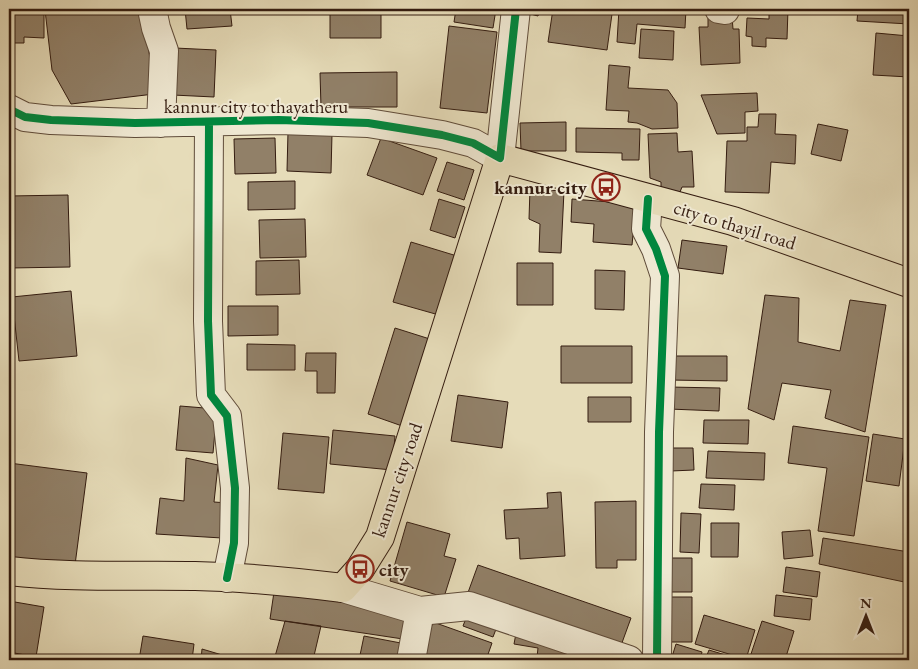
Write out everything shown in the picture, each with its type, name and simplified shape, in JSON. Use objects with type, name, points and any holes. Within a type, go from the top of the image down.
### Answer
[{"type":"main road","name":"city to thayil road","points":[[500,158],[734,221],[909,283]]},
{"type":"main road","name":"kannur city road","points":[[343,588],[360,569],[380,537],[500,158]]},
{"type":"main road","points":[[9,572],[43,575],[272,580],[343,588]]},
{"type":"street","points":[[152,9],[164,51],[161,123]]},
{"type":"street","points":[[500,158],[516,9]]},
{"type":"street","name":"kannur city to thayatheru","points":[[9,109],[25,117],[51,120],[161,123],[279,120],[368,122],[442,135],[473,144],[500,158]]},
{"type":"street","points":[[209,122],[208,321],[211,395],[227,416],[235,488],[234,543],[227,578]]},
{"type":"street","points":[[648,198],[646,229],[656,249],[665,276],[659,432],[657,660]]},
{"type":"street","points":[[343,588],[420,612],[469,606],[629,660]]},
{"type":"street","points":[[411,660],[420,612]]},
{"type":"building","points":[[144,9],[154,94],[71,104],[52,70],[45,10]]},
{"type":"building","points":[[185,9],[230,9],[232,26],[187,29]]},
{"type":"building","points":[[330,9],[381,9],[381,38],[330,38]]},
{"type":"building","points":[[456,9],[496,9],[493,28],[454,22]]},
{"type":"building","points":[[523,9],[540,9],[538,16],[523,12]]},
{"type":"building","points":[[553,9],[573,9],[612,14],[607,50],[548,42]]},
{"type":"building","points":[[619,9],[686,9],[685,28],[637,24],[635,44],[617,42]]},
{"type":"building","points":[[769,9],[788,9],[787,39],[766,38],[766,47],[752,46],[752,37],[746,36],[747,18],[769,19]]},
{"type":"building","points":[[858,9],[909,9],[909,24],[857,21]]},
{"type":"building","points":[[9,10],[44,11],[44,38],[24,37],[24,43],[9,43]]},
{"type":"building","points":[[732,17],[733,29],[739,29],[740,63],[701,65],[699,27],[708,27],[708,18]]},
{"type":"building","points":[[449,26],[497,32],[487,113],[440,108]]},
{"type":"building","points":[[641,29],[674,31],[673,60],[639,58]]},
{"type":"building","points":[[876,33],[909,36],[909,77],[873,75]]},
{"type":"building","points":[[175,48],[216,50],[214,97],[173,95]]},
{"type":"building","points":[[609,65],[630,67],[628,88],[668,90],[677,103],[678,128],[652,129],[637,123],[628,122],[629,111],[606,110]]},
{"type":"building","points":[[397,72],[397,107],[321,107],[320,73]]},
{"type":"building","points":[[757,93],[758,111],[745,112],[745,133],[717,134],[701,95]]},
{"type":"building","points":[[759,114],[776,114],[775,134],[796,135],[795,164],[771,162],[769,193],[725,192],[727,141],[747,141],[747,127],[758,127]]},
{"type":"building","points":[[566,122],[566,151],[521,151],[520,123]]},
{"type":"building","points":[[818,124],[848,130],[841,161],[811,154]]},
{"type":"building","points":[[576,128],[640,129],[639,160],[622,160],[622,153],[576,152]]},
{"type":"building","points":[[288,132],[332,134],[331,173],[287,171]]},
{"type":"building","points":[[677,133],[678,152],[692,151],[694,187],[682,187],[680,192],[661,192],[661,182],[650,178],[648,134]]},
{"type":"building","points":[[275,138],[276,173],[235,174],[234,139]]},
{"type":"building","points":[[381,138],[437,158],[423,195],[367,175]]},
{"type":"building","points":[[447,162],[474,170],[464,200],[437,191]]},
{"type":"building","points":[[295,181],[295,209],[248,210],[248,182]]},
{"type":"building","points":[[530,189],[564,191],[561,253],[539,252],[540,224],[529,219]]},
{"type":"building","points":[[68,195],[70,267],[10,268],[9,196]]},
{"type":"building","points":[[439,199],[465,207],[455,238],[430,230]]},
{"type":"building","points":[[572,199],[636,204],[632,245],[593,242],[594,224],[571,222]]},
{"type":"building","points":[[305,219],[306,257],[260,258],[259,220]]},
{"type":"building","points":[[682,240],[727,246],[723,274],[678,268]]},
{"type":"building","points":[[411,242],[457,256],[439,315],[393,302]]},
{"type":"building","points":[[299,260],[300,294],[256,295],[256,261]]},
{"type":"building","points":[[517,263],[553,263],[553,305],[517,305]]},
{"type":"building","points":[[595,270],[625,271],[624,310],[595,309]]},
{"type":"building","points":[[71,291],[77,356],[19,361],[12,297]]},
{"type":"building","points":[[765,295],[799,298],[798,342],[840,351],[850,300],[886,305],[865,432],[825,418],[831,390],[782,383],[774,420],[748,409]]},
{"type":"building","points":[[228,306],[278,306],[278,335],[228,336]]},
{"type":"building","points":[[395,328],[433,340],[405,427],[368,414]]},
{"type":"building","points":[[247,344],[295,345],[295,370],[247,370]]},
{"type":"building","points":[[561,346],[632,346],[632,383],[561,383]]},
{"type":"building","points":[[306,353],[336,353],[335,393],[317,393],[317,371],[305,371]]},
{"type":"building","points":[[671,356],[727,356],[727,381],[670,380]]},
{"type":"building","points":[[669,387],[720,388],[719,411],[669,409]]},
{"type":"building","points":[[458,395],[508,402],[502,448],[451,441]]},
{"type":"building","points":[[588,397],[631,397],[631,422],[588,422]]},
{"type":"building","points":[[180,406],[217,409],[213,453],[176,450]]},
{"type":"building","points":[[704,420],[749,420],[748,444],[703,443]]},
{"type":"building","points":[[793,426],[869,437],[854,536],[818,531],[827,468],[788,463]]},
{"type":"building","points":[[333,430],[395,436],[392,470],[330,464]]},
{"type":"building","points":[[283,433],[329,437],[324,493],[278,489]]},
{"type":"building","points":[[873,434],[905,439],[899,486],[866,481]]},
{"type":"building","points":[[670,448],[693,448],[694,470],[671,471]]},
{"type":"building","points":[[708,451],[765,453],[764,480],[706,478]]},
{"type":"building","points":[[186,458],[218,465],[214,502],[228,503],[222,538],[156,534],[160,498],[184,501]]},
{"type":"building","points":[[9,463],[87,473],[75,565],[9,557]]},
{"type":"building","points":[[701,484],[735,485],[734,510],[699,508]]},
{"type":"building","points":[[561,492],[565,556],[520,559],[519,538],[506,539],[504,510],[548,508],[547,493]]},
{"type":"building","points":[[636,501],[636,560],[617,560],[617,568],[596,568],[595,502]]},
{"type":"building","points":[[681,513],[701,514],[699,553],[680,552]]},
{"type":"building","points":[[407,522],[450,534],[444,556],[456,559],[444,597],[390,581]]},
{"type":"building","points":[[711,523],[739,523],[738,557],[711,557]]},
{"type":"building","points":[[810,530],[813,556],[784,559],[782,532]]},
{"type":"building","points":[[823,538],[909,552],[909,583],[819,564]]},
{"type":"building","points":[[670,558],[692,558],[692,592],[670,592]]},
{"type":"building","points":[[478,565],[631,618],[619,651],[466,598]]},
{"type":"building","points":[[786,567],[820,572],[817,597],[783,592]]},
{"type":"building","points":[[274,592],[407,611],[403,639],[270,619]]},
{"type":"building","points":[[776,595],[812,599],[810,620],[774,616]]},
{"type":"building","points":[[669,597],[692,597],[692,642],[671,642]]},
{"type":"building","points":[[9,601],[44,607],[36,657],[9,652]]},
{"type":"building","points":[[468,613],[498,624],[493,637],[463,626]]},
{"type":"building","points":[[704,615],[755,630],[746,659],[695,644]]},
{"type":"building","points":[[285,621],[321,626],[313,660],[274,660]]},
{"type":"building","points":[[762,621],[794,631],[785,660],[749,660]]},
{"type":"building","points":[[433,622],[492,643],[486,660],[437,660],[422,655]]},
{"type":"building","points":[[517,628],[576,646],[577,660],[553,660],[537,657],[538,648],[514,644]]},
{"type":"building","points":[[143,636],[194,644],[192,660],[139,660]]},
{"type":"building","points":[[364,636],[406,644],[402,660],[359,660]]},
{"type":"building","points":[[676,644],[702,652],[700,660],[671,660]]},
{"type":"building","points":[[202,649],[239,660],[201,660]]},
{"type":"building","points":[[709,650],[742,660],[705,660]]},
{"type":"cycle path","points":[[9,109],[25,117],[51,120],[135,123],[279,120],[368,123],[442,135],[473,143],[500,158],[516,9]]},
{"type":"cycle path","points":[[209,123],[208,321],[211,395],[227,416],[235,488],[234,543],[227,578]]},
{"type":"cycle path","points":[[648,199],[646,229],[656,249],[665,276],[659,432],[657,660]]},
{"type":"place","name":"kannur city","points":[[606,187]]},
{"type":"place","name":"city","points":[[360,569]]}]
